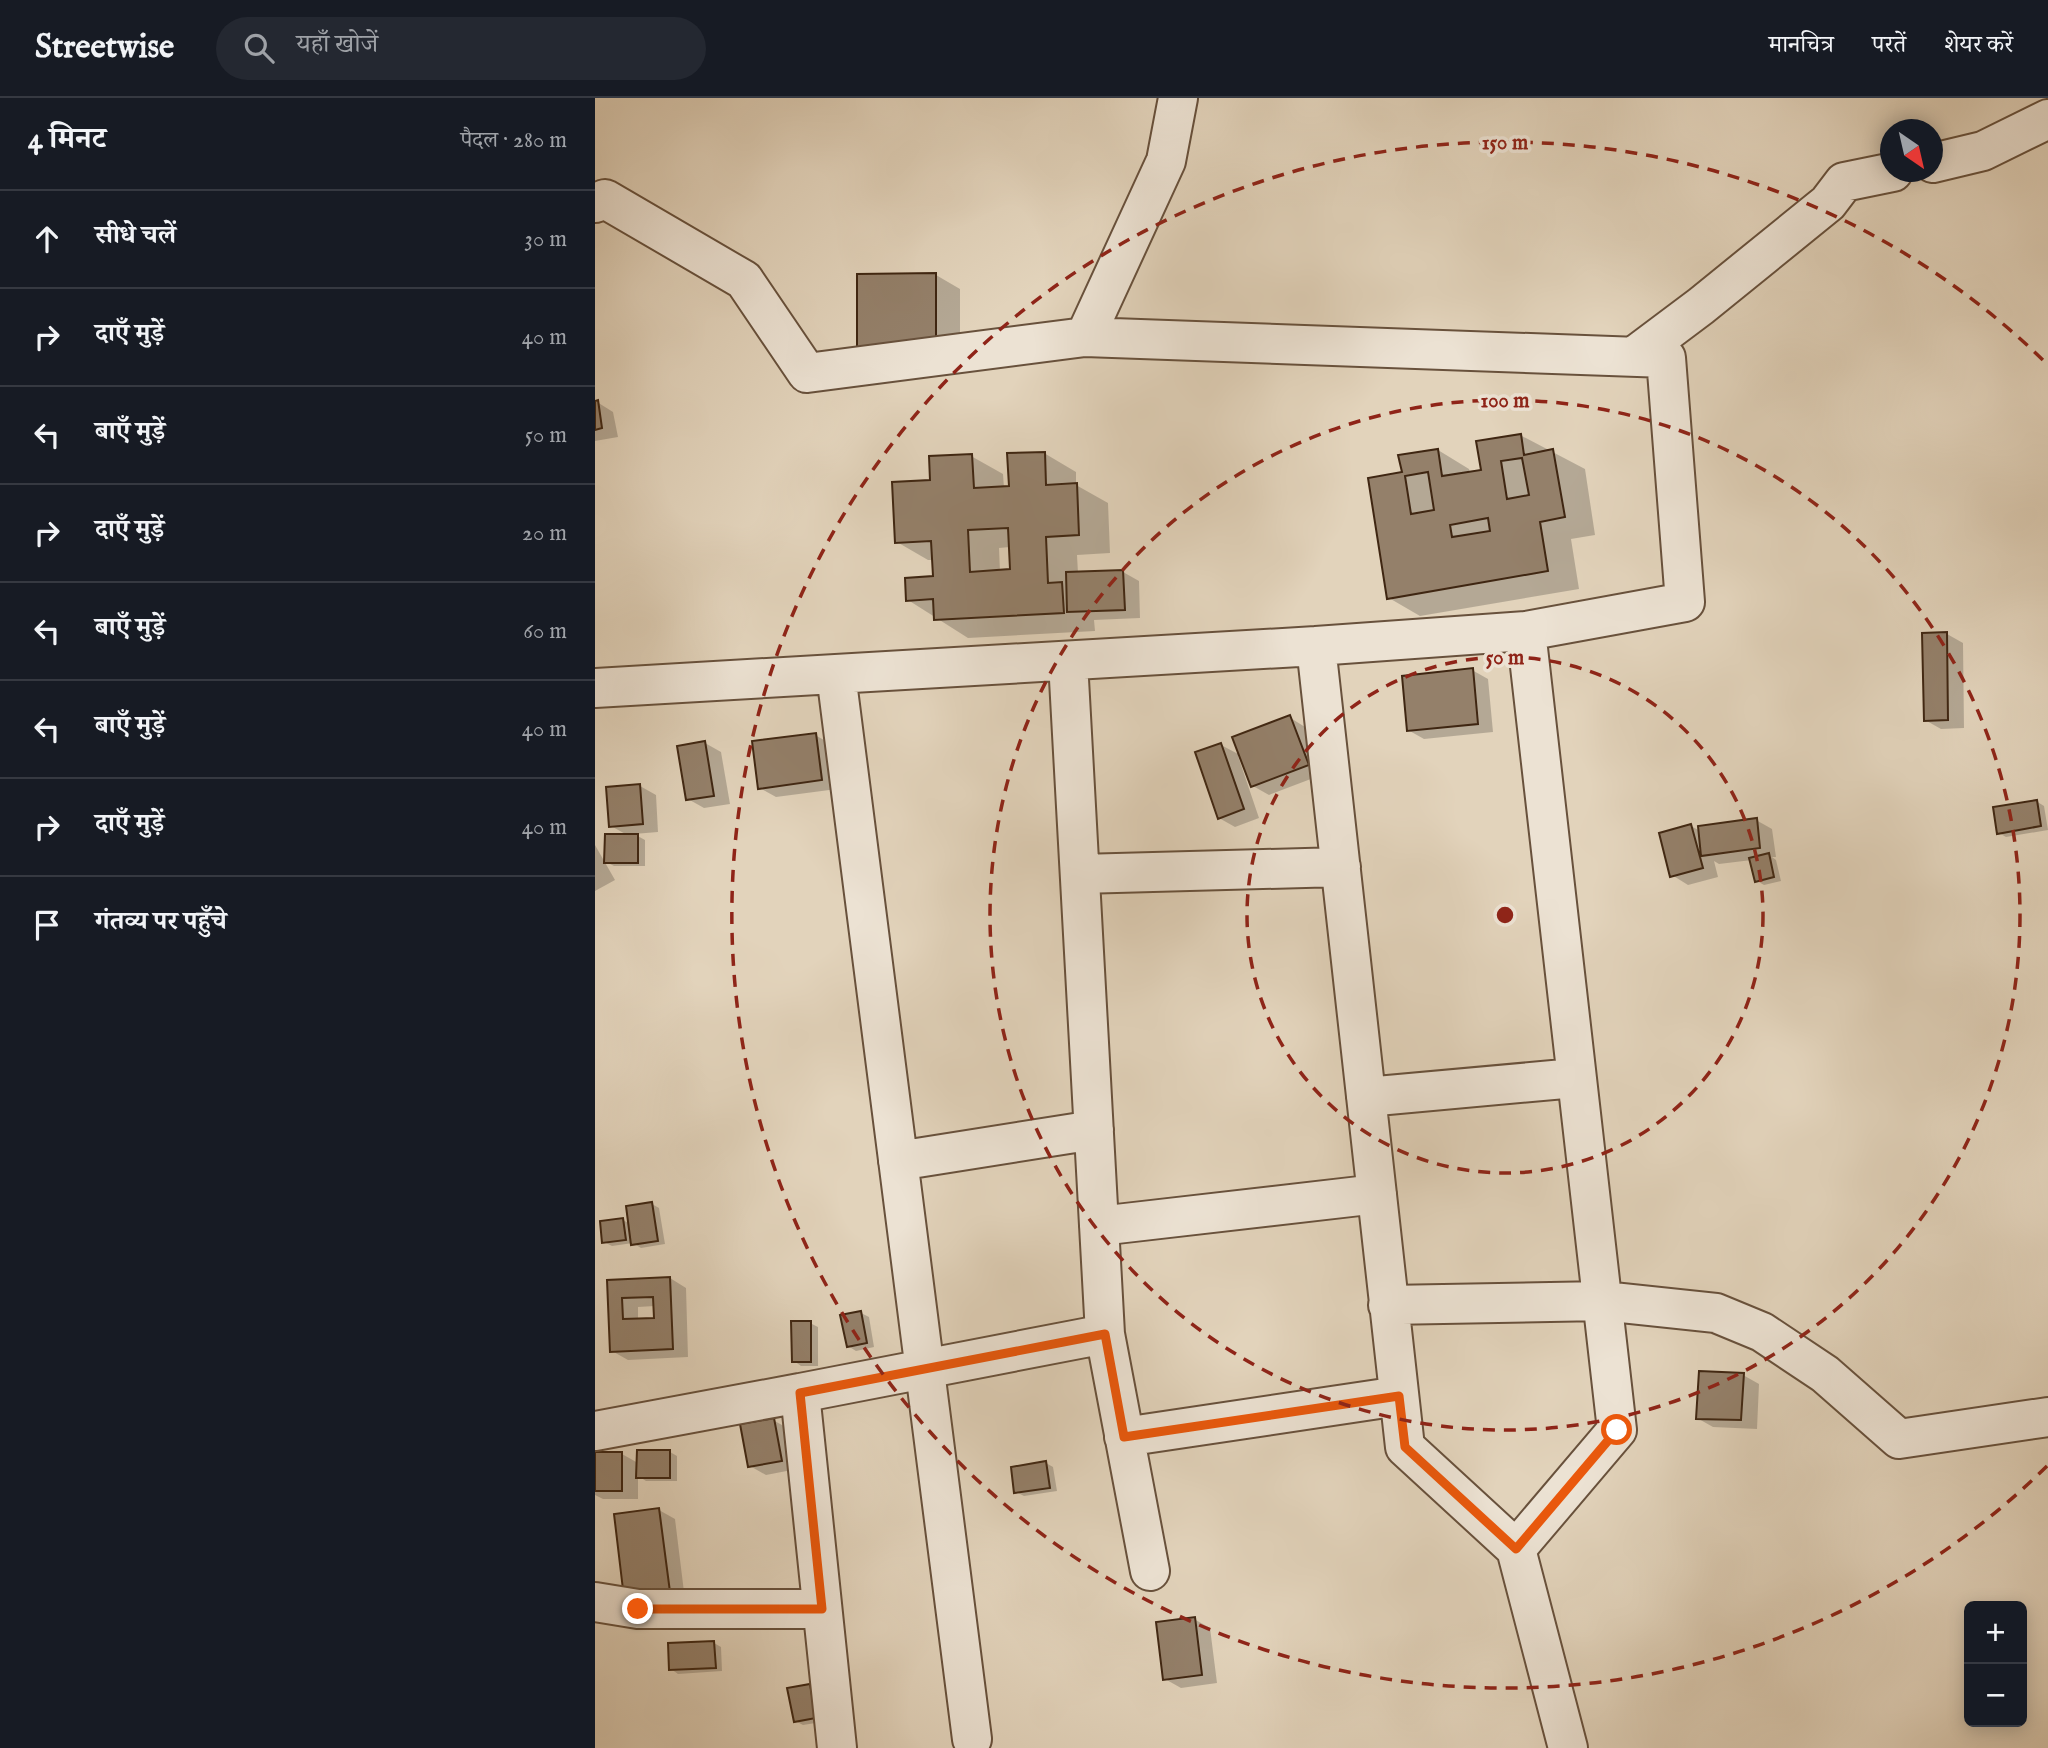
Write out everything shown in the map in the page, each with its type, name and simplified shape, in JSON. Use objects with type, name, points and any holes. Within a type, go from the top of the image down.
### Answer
[{"type":"street","points":[[1085,337],[1166,161],[1178,98]]},
{"type":"street","points":[[1943,161],[1983,151],[2048,119]]},
{"type":"street","points":[[1633,357],[1828,203],[1844,182],[1880,175]]},
{"type":"street","points":[[595,203],[605,199],[744,280],[807,373],[1085,337],[1666,358],[1685,601],[1526,631],[1316,646],[595,688]]},
{"type":"street","points":[[1516,1549],[1617,1430],[1526,631]]},
{"type":"street","points":[[1316,646],[1405,1447],[1516,1549],[1568,1748]]},
{"type":"street","points":[[1068,661],[1105,1334],[1150,1571]]},
{"type":"street","points":[[837,674],[972,1739]]},
{"type":"street","points":[[1080,874],[1341,867]]},
{"type":"street","points":[[1366,1097],[1576,1078]]},
{"type":"street","points":[[898,1161],[1094,1130]]},
{"type":"street","points":[[1099,1226],[1377,1194]]},
{"type":"street","points":[[1388,1305],[1603,1301],[1716,1313],[1762,1332],[1825,1374],[1899,1439],[2048,1418]]},
{"type":"street","points":[[595,1431],[1105,1334]]},
{"type":"street","points":[[800,1393],[837,1748]]},
{"type":"street","points":[[1124,1437],[1399,1396]]},
{"type":"street","points":[[595,1602],[638,1609],[822,1609]]},
{"type":"building","points":[[936,273],[936,347],[857,348],[857,274]]},
{"type":"building","points":[[598,400],[602,428],[595,430],[595,401]]},
{"type":"building","points":[[1521,434],[1524,455],[1553,449],[1565,517],[1540,522],[1548,571],[1387,599],[1368,478],[1402,472],[1398,455],[1438,449],[1442,476],[1481,470],[1476,441]],"holes":[[[1522,458],[1529,495],[1507,499],[1501,461]],[[1428,472],[1434,510],[1411,514],[1405,476]],[[1488,518],[1490,531],[1452,537],[1450,525]]]},
{"type":"building","points":[[1045,452],[1046,485],[1077,483],[1079,535],[1046,537],[1048,583],[1062,582],[1064,613],[934,620],[933,599],[906,601],[905,578],[933,576],[931,541],[895,543],[892,482],[930,480],[929,456],[972,454],[974,488],[1009,486],[1007,453]],"holes":[[[1008,528],[1010,569],[970,572],[968,530]]]},
{"type":"building","points":[[1123,570],[1125,610],[1067,612],[1066,572]]},
{"type":"building","points":[[1947,632],[1948,720],[1924,721],[1922,633]]},
{"type":"building","points":[[1473,668],[1478,724],[1407,731],[1402,676]]},
{"type":"building","points":[[1290,715],[1309,765],[1251,787],[1232,737]]},
{"type":"building","points":[[816,733],[822,780],[758,789],[752,741]]},
{"type":"building","points":[[705,741],[714,796],[686,800],[677,746]]},
{"type":"building","points":[[1221,743],[1244,809],[1218,819],[1195,752]]},
{"type":"building","points":[[640,784],[643,824],[609,827],[606,787]]},
{"type":"building","points":[[2037,800],[2041,826],[1997,834],[1993,807]]},
{"type":"building","points":[[1757,818],[1760,848],[1701,856],[1698,826]]},
{"type":"building","points":[[1691,824],[1703,868],[1670,877],[1659,833]]},
{"type":"building","points":[[605,834],[638,834],[638,863],[604,863]]},
{"type":"building","points":[[1769,853],[1774,877],[1755,882],[1749,858]]},
{"type":"building","points":[[652,1202],[658,1241],[631,1245],[626,1206]]},
{"type":"building","points":[[623,1218],[626,1240],[602,1243],[600,1221]]},
{"type":"building","points":[[670,1277],[673,1349],[610,1352],[607,1280]],"holes":[[[653,1297],[654,1318],[623,1319],[622,1298]]]},
{"type":"building","points":[[861,1311],[867,1343],[847,1347],[840,1315]]},
{"type":"building","points":[[791,1321],[811,1321],[811,1362],[792,1362]]},
{"type":"building","points":[[1699,1371],[1744,1373],[1741,1420],[1696,1419]]},
{"type":"building","points":[[774,1418],[782,1461],[748,1467],[740,1424]]},
{"type":"building","points":[[637,1450],[670,1450],[670,1478],[636,1478]]},
{"type":"building","points":[[595,1452],[622,1452],[622,1491],[595,1491]]},
{"type":"building","points":[[1046,1461],[1050,1488],[1014,1493],[1011,1467]]},
{"type":"building","points":[[659,1508],[670,1592],[624,1598],[614,1514]]},
{"type":"building","points":[[1195,1617],[1202,1675],[1163,1680],[1156,1622]]},
{"type":"building","points":[[714,1641],[716,1668],[669,1670],[668,1643]]},
{"type":"building","points":[[810,1684],[816,1718],[794,1722],[787,1688]]},
{"type":"route","points":[[638,1609],[822,1609],[800,1393],[1105,1334],[1124,1437],[1399,1396],[1405,1447],[1516,1549],[1617,1430]]}]
